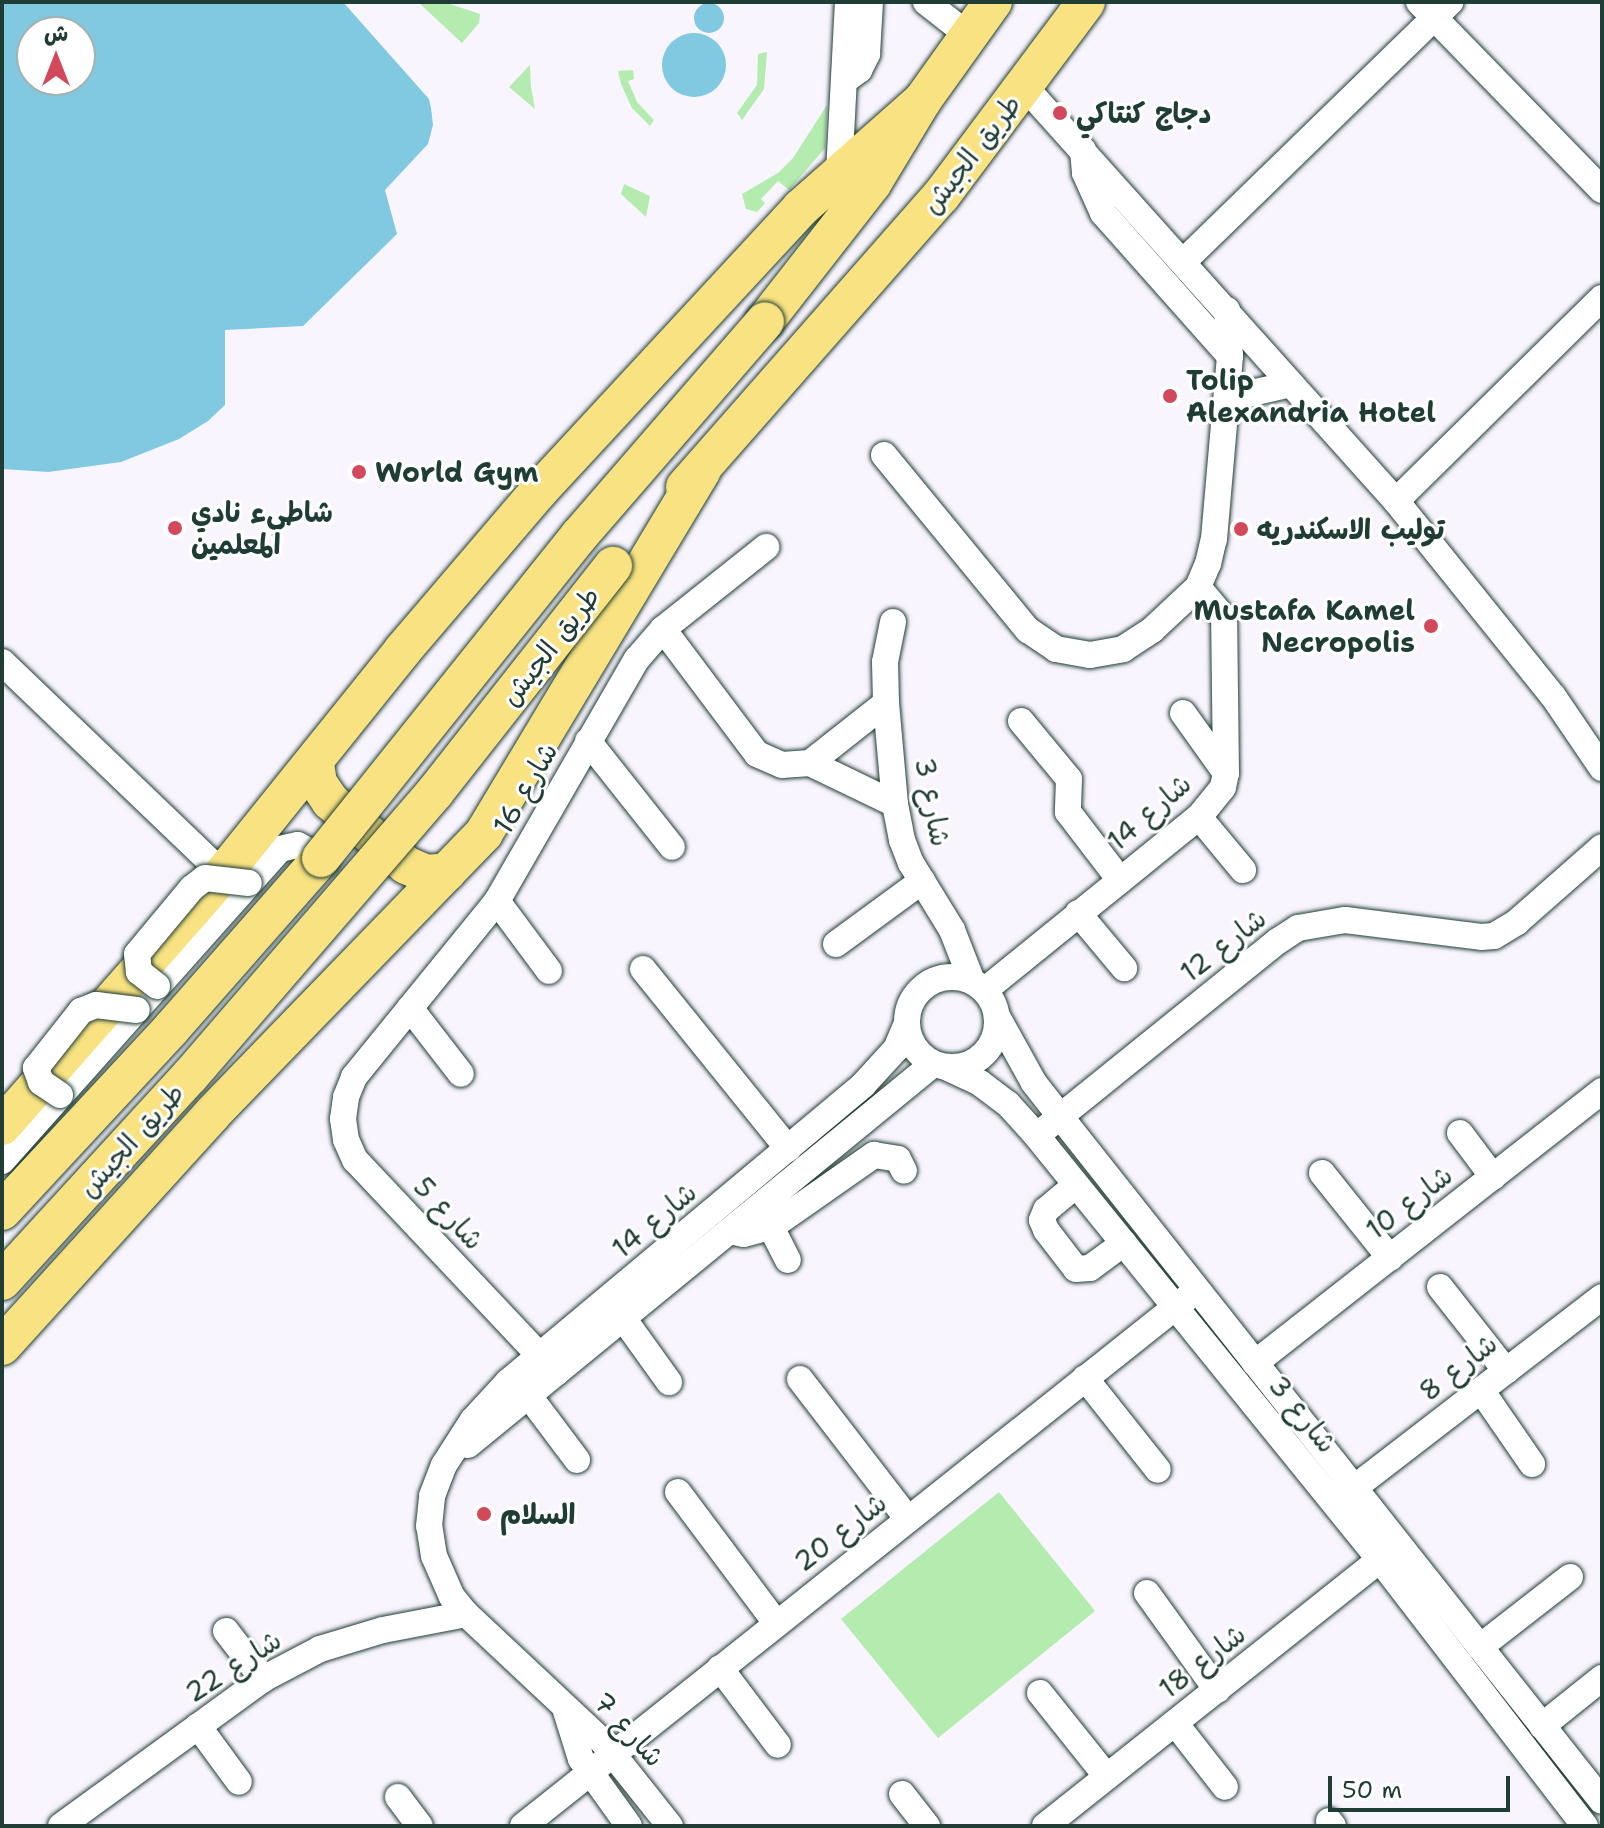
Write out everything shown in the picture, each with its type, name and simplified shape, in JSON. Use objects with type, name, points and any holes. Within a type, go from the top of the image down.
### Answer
[{"type":"highway","name":"طريق الجيش","points":[[2,1211],[171,1029],[321,858],[569,548],[765,321],[872,184],[922,101],[993,2]]},
{"type":"highway","name":"طريق الجيش","points":[[2,1281],[190,1076],[435,792],[613,566],[702,470],[941,196],[1086,2]]},
{"type":"highway","points":[[2,1126],[236,879],[315,764],[403,650],[538,492],[801,208],[922,101]]},
{"type":"highway","points":[[5,1338],[212,1114],[484,833],[702,470]]},
{"type":"highway","points":[[315,764],[318,783],[330,801],[406,865],[426,874],[447,872]]},
{"type":"street","points":[[839,173],[848,2]]},
{"type":"street","points":[[844,81],[859,70],[867,54],[870,2]]},
{"type":"street","points":[[926,2],[968,35]]},
{"type":"street","points":[[1183,262],[1434,7],[1602,190]]},
{"type":"street","points":[[1025,87],[1396,501],[1553,696],[1602,768]]},
{"type":"street","points":[[1083,150],[1085,173],[1103,213],[1230,356]]},
{"type":"street","points":[[1396,501],[1602,298]]},
{"type":"street","points":[[884,455],[1028,630],[1056,649],[1090,655],[1123,649],[1152,630],[1198,587],[1214,539],[1230,356],[1227,310]]},
{"type":"street","points":[[1223,416],[1247,394],[1291,384]]},
{"type":"street","name":"شارع 16","points":[[354,1077],[497,901],[637,659],[663,629],[766,547]]},
{"type":"street","name":"شارع 14","points":[[978,985],[1078,913],[1199,817],[1215,799],[1226,773],[1224,618],[1198,587]]},
{"type":"street","name":"شارع 3","points":[[893,622],[885,662],[886,703],[895,804],[902,840],[922,881],[952,930],[978,985]]},
{"type":"street","points":[[663,629],[757,754],[782,765],[810,763],[895,804]]},
{"type":"street","points":[[2,662],[236,879]]},
{"type":"street","points":[[810,763],[886,703]]},
{"type":"street","points":[[1183,713],[1226,773]]},
{"type":"street","points":[[1021,721],[1069,779],[1066,805],[1071,818],[1120,880]]},
{"type":"street","points":[[588,741],[672,847]]},
{"type":"street","points":[[1199,817],[1243,870]]},
{"type":"street","points":[[2,1161],[157,986],[236,879],[286,845],[298,845],[321,858]]},
{"type":"street","name":"شارع 12","points":[[1036,1135],[1298,928],[1345,920],[1494,936],[1517,922],[1602,847]]},
{"type":"street","points":[[157,986],[139,972],[137,954],[192,888],[205,878],[236,879]]},
{"type":"street","points":[[836,944],[922,881]]},
{"type":"street","points":[[497,901],[549,971]]},
{"type":"street","points":[[1078,913],[1124,968]]},
{"type":"street","points":[[643,969],[788,1149]]},
{"type":"street","points":[[956,976],[978,985],[998,1018],[997,1034],[984,1054],[964,1066],[940,1066],[920,1054],[906,1026],[908,1010],[926,985],[956,976]]},
{"type":"street","points":[[60,1095],[41,1082],[36,1068],[81,1011],[96,1005],[137,1010]]},
{"type":"street","points":[[410,1008],[461,1074]]},
{"type":"street","name":"شارع 3","points":[[998,1018],[1034,1083],[1354,1488],[1389,1552],[1482,1693],[1585,1826]]},
{"type":"street","name":"شارع 14","points":[[444,1465],[529,1396],[548,1365],[882,1068],[906,1026]]},
{"type":"street","name":"شارع 14","points":[[565,1708],[466,1614],[441,1577],[429,1526],[432,1496],[444,1465],[473,1420],[508,1382],[548,1365],[623,1318],[940,1066]]},
{"type":"street","name":"شارع 3","points":[[940,1066],[980,1083],[1008,1104],[1036,1135],[1176,1307],[1389,1552],[1480,1647],[1602,1801]]},
{"type":"street","name":"شارع 5","points":[[354,1077],[346,1097],[343,1119],[346,1140],[355,1160],[548,1365]]},
{"type":"street","name":"شارع 10","points":[[1255,1363],[1602,1091]]},
{"type":"street","points":[[1460,1133],[1493,1177]]},
{"type":"street","points":[[730,1231],[744,1234],[771,1227],[866,1158],[891,1155],[898,1159],[904,1171]]},
{"type":"street","points":[[1322,1173],[1390,1258]]},
{"type":"street","points":[[1076,1185],[1046,1210],[1042,1220],[1046,1230],[1076,1269],[1090,1268],[1124,1243]]},
{"type":"street","points":[[771,1227],[788,1260]]},
{"type":"street","points":[[1440,1287],[1506,1371]]},
{"type":"street","name":"شارع 20","points":[[523,1826],[615,1756],[776,1623],[1197,1290]]},
{"type":"street","name":"شارع 8","points":[[1354,1488],[1602,1297]]},
{"type":"street","points":[[623,1318],[669,1382]]},
{"type":"street","points":[[1085,1378],[1158,1470]]},
{"type":"street","points":[[800,1379],[908,1519]]},
{"type":"street","points":[[1481,1390],[1532,1464]]},
{"type":"street","points":[[529,1396],[577,1460]]},
{"type":"street","points":[[678,1492],[776,1623]]},
{"type":"street","name":"شارع 18","points":[[1054,1823],[1107,1777],[1389,1552]]},
{"type":"street","points":[[1480,1647],[1570,1577]]},
{"type":"street","points":[[1147,1593],[1217,1690]]},
{"type":"street","name":"شارع 22","points":[[62,1826],[263,1679],[320,1649],[383,1630],[466,1614]]},
{"type":"street","points":[[226,1631],[263,1679]]},
{"type":"street","points":[[720,1668],[778,1745]]},
{"type":"street","points":[[1482,1693],[1503,1677]]},
{"type":"street","points":[[1542,1726],[1602,1678]]},
{"type":"street","points":[[1040,1693],[1107,1777]]},
{"type":"street","name":"شارع 7","points":[[565,1708],[615,1756],[670,1826]]},
{"type":"street","name":"شارع 7","points":[[565,1708],[574,1743],[590,1775],[629,1826]]},
{"type":"street","points":[[1175,1723],[1225,1787]]},
{"type":"street","points":[[198,1726],[239,1782]]},
{"type":"street","points":[[902,1794],[927,1826]]},
{"type":"street","points":[[398,1797],[420,1826]]},
{"type":"green space","points":[[418,2],[444,2],[480,14],[479,23],[462,43]]},
{"type":"green space","points":[[767,52],[764,89],[742,120],[737,113],[757,85],[758,54]]},
{"type":"green space","points":[[530,65],[531,87],[535,109],[509,87]]},
{"type":"green space","points":[[633,70],[634,79],[628,81],[637,102],[654,120],[650,126],[632,108],[621,84],[618,71]]},
{"type":"green space","points":[[827,105],[825,148],[789,190],[778,181],[761,199],[765,203],[757,212],[746,209],[742,194],[778,173],[793,158]]},
{"type":"green space","points":[[624,184],[650,196],[646,217],[621,194]]},
{"type":"green space","points":[[999,1492],[1095,1611],[938,1738],[841,1619]]},
{"type":"water","points":[[2,2],[343,2],[429,99],[433,125],[428,144],[385,190],[397,234],[303,326],[225,330],[225,405],[208,421],[179,439],[121,462],[48,472],[2,469]]},
{"type":"water","points":[[709,3],[720,7],[724,18],[720,29],[709,33],[698,29],[694,18],[698,7]]},
{"type":"water","points":[[694,33],[712,39],[720,47],[726,65],[720,83],[712,91],[694,97],[676,91],[668,83],[662,65],[668,47],[676,39]]},
{"type":"place","name":"دجاج كنتاكي","points":[[1060,113]]},
{"type":"place","name":"Tolip Alexandria Hotel","points":[[1170,396]]},
{"type":"place","name":"World Gym","points":[[359,472]]},
{"type":"place","name":"شاطيء نادي المعلمين","points":[[175,528]]},
{"type":"place","name":"توليب الاسكندريه","points":[[1241,529]]},
{"type":"place","name":"Mustafa Kamel Necropolis","points":[[1431,626]]},
{"type":"place","name":"السلام","points":[[484,1514]]}]
